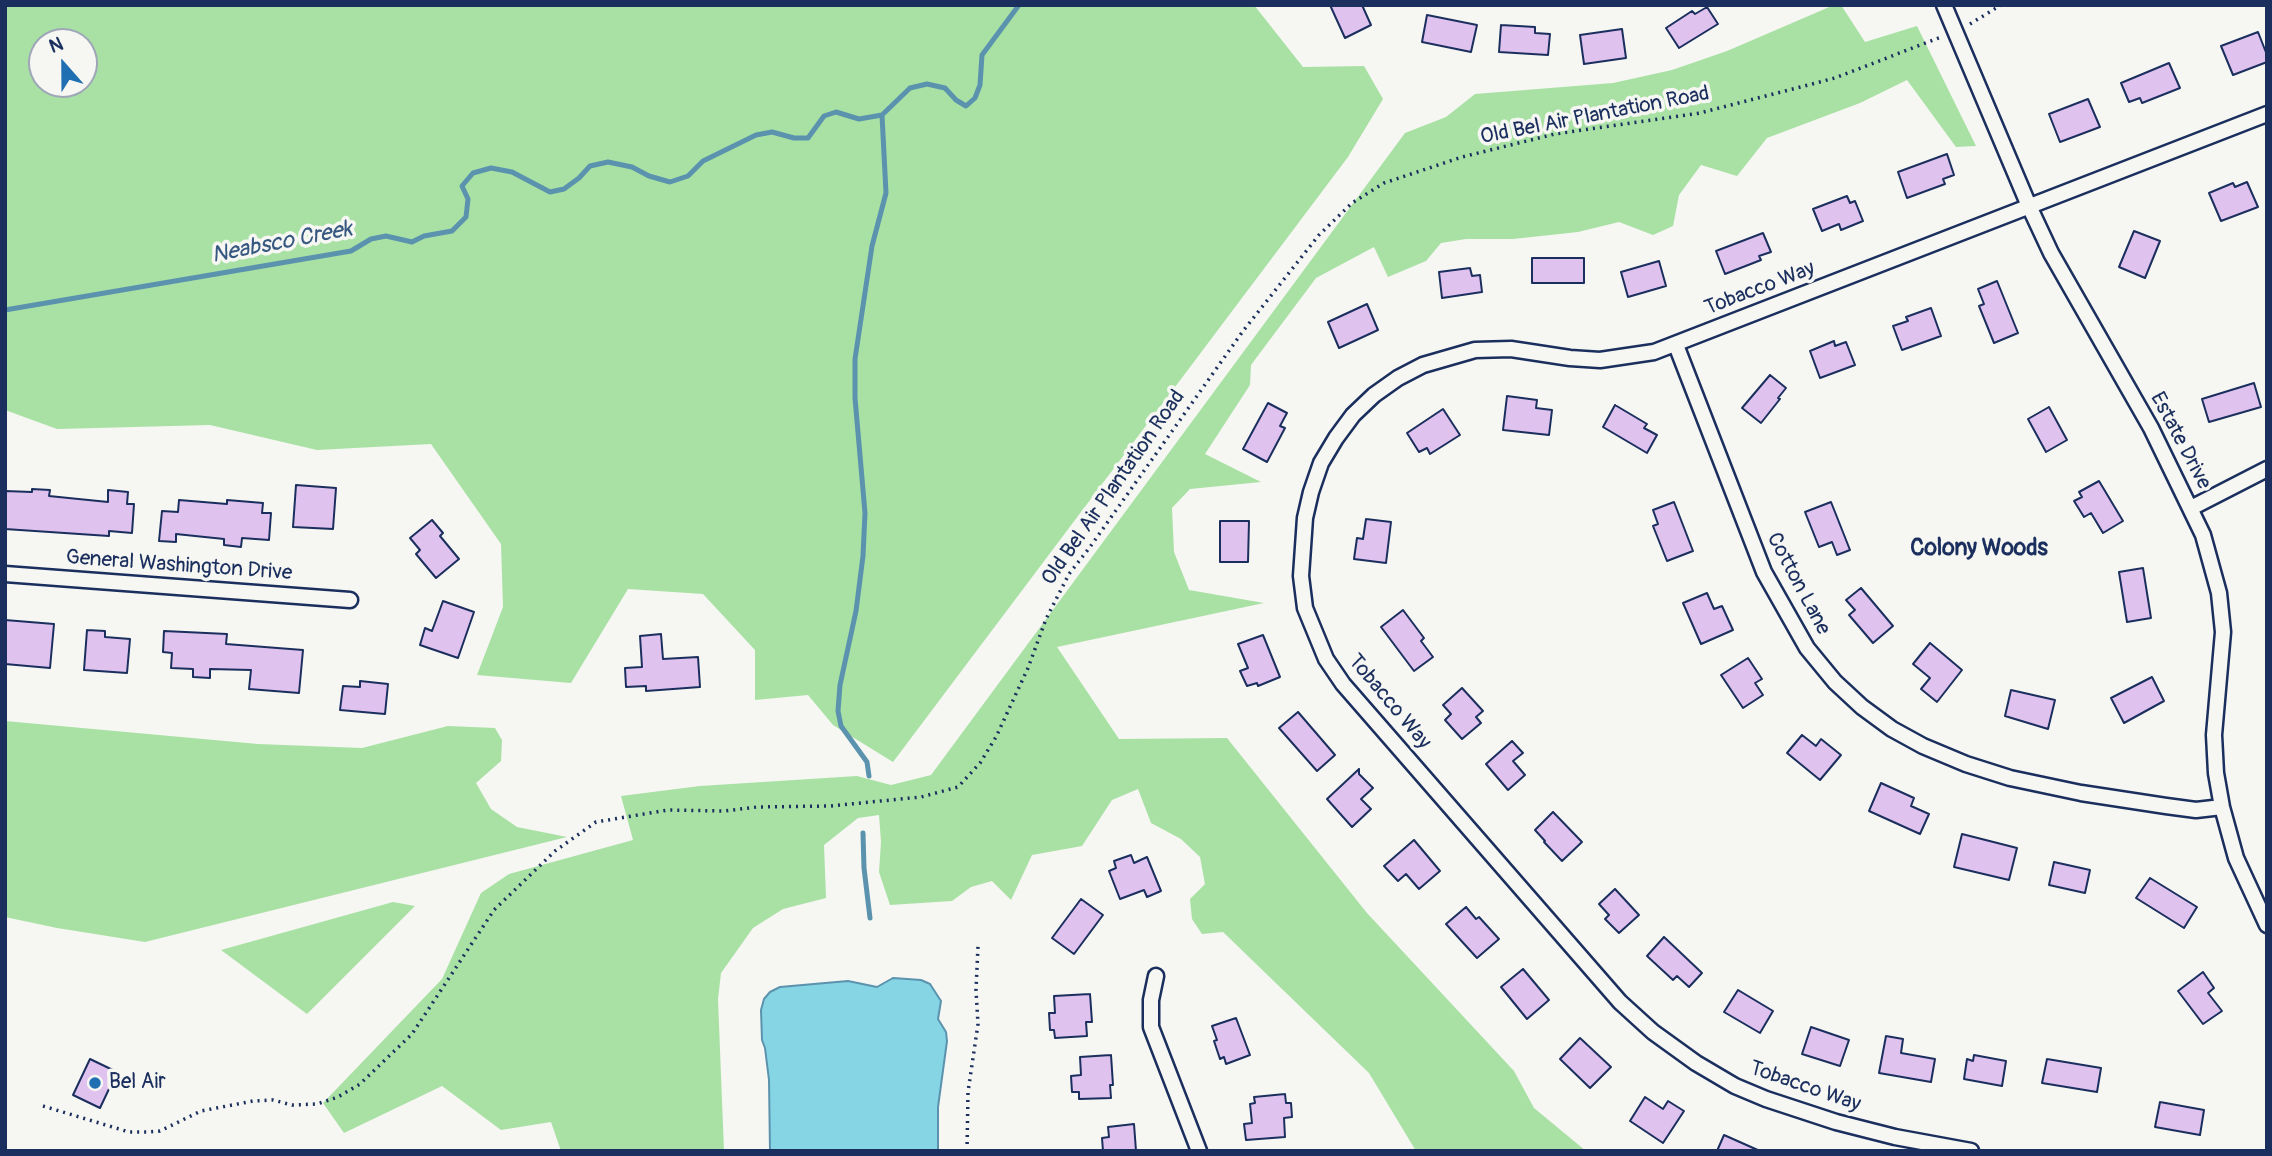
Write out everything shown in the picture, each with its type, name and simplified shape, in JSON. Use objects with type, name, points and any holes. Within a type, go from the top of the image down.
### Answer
[{"type":"street","name":"Estate Drive","points":[[1944,5],[2029,206],[2052,253],[2151,428],[2203,536],[2219,593],[2222,632],[2214,736],[2216,773],[2236,858],[2267,925]]},
{"type":"street","name":"Tobacco Way","points":[[1971,1151],[1895,1137],[1836,1122],[1735,1086],[1696,1063],[1653,1032],[1602,983],[1343,684],[1326,659],[1306,608],[1301,576],[1301,550],[1311,492],[1321,463],[1353,415],[1374,395],[1423,365],[1475,350],[1511,349],[1570,358],[1600,359],[1630,357],[1676,345],[2267,114]]},
{"type":"street","name":"Cotton Lane","points":[[1676,345],[1764,572],[1807,648],[1835,682],[1862,707],[1892,729],[1923,746],[2010,778],[2081,793],[2196,810],[2222,807]]},
{"type":"street","points":[[2191,508],[2267,469]]},
{"type":"street","name":"General Washington Drive","points":[[5,575],[350,600]]},
{"type":"street","points":[[1156,976],[1151,1000],[1151,1027],[1199,1151]]},
{"type":"path","name":"Old Bel Air Plantation Road","points":[[43,1106],[129,1132],[147,1132],[160,1131],[201,1111],[273,1100],[292,1105],[317,1104],[338,1097],[360,1084],[412,1034],[494,910],[555,851],[596,822],[668,810],[725,811],[757,807],[830,806],[921,797],[958,787],[980,763],[996,737],[1028,668],[1046,619],[1069,574],[1243,331],[1319,234],[1352,202],[1384,183],[1462,157],[1555,134],[1700,113],[1835,78],[1955,32],[2001,5]]},
{"type":"path","points":[[967,1151],[968,1092],[978,1024],[978,946]]},
{"type":"green space","points":[[5,5],[1254,5],[1303,67],[1364,66],[1383,99],[1348,157],[893,762],[833,725],[808,695],[755,700],[755,650],[703,594],[628,589],[571,683],[477,675],[503,607],[501,544],[431,444],[317,450],[210,425],[57,429],[5,410]]},
{"type":"green space","points":[[1834,5],[1841,5],[1865,42],[1917,26],[1976,146],[1956,147],[1907,80],[1860,103],[1767,138],[1737,176],[1701,165],[1679,195],[1673,226],[1653,235],[1619,222],[1578,232],[1513,239],[1466,239],[1441,243],[1426,261],[1388,277],[1374,247],[1316,278],[1251,365],[1250,385],[1205,454],[1261,482],[1190,489],[1172,508],[1174,552],[1189,590],[1264,603],[1057,647],[1119,739],[1227,738],[1367,913],[1514,1071],[1534,1108],[1586,1151],[1416,1151],[1369,1073],[1223,932],[1202,934],[1192,919],[1190,899],[1205,884],[1200,857],[1181,839],[1151,823],[1138,789],[1112,800],[1082,846],[1032,855],[1011,900],[992,881],[971,887],[952,901],[890,905],[879,872],[879,815],[858,818],[824,845],[826,898],[783,909],[753,928],[721,973],[718,999],[724,1151],[561,1151],[551,1122],[501,1130],[442,1086],[344,1133],[323,1103],[442,979],[481,893],[509,874],[633,840],[621,796],[700,786],[857,776],[891,785],[931,775],[1405,133],[1446,117],[1475,94],[1613,83],[1672,70],[1727,51]]},
{"type":"green space","points":[[5,721],[258,744],[362,748],[448,726],[495,728],[502,740],[501,761],[476,783],[491,809],[517,827],[567,837],[145,942],[57,928],[5,917]]},
{"type":"green space","points":[[393,902],[415,906],[307,1014],[221,950]]},
{"type":"water","points":[[893,978],[921,980],[930,984],[941,1001],[938,1019],[946,1032],[947,1041],[938,1107],[938,1151],[770,1151],[769,1080],[762,1040],[761,1010],[764,999],[780,987],[848,981],[877,987]]},
{"type":"building","points":[[1330,5],[1362,5],[1371,25],[1345,38]]},
{"type":"building","points":[[1707,7],[1718,24],[1679,48],[1666,28],[1692,11],[1695,14]]},
{"type":"building","points":[[1427,15],[1477,25],[1471,52],[1422,42]]},
{"type":"building","points":[[1501,25],[1535,27],[1535,33],[1550,34],[1548,55],[1499,52]]},
{"type":"building","points":[[1622,29],[1626,58],[1584,64],[1580,35]]},
{"type":"building","points":[[2258,32],[2267,62],[2233,75],[2221,46]]},
{"type":"building","points":[[2169,63],[2180,88],[2142,103],[2140,98],[2129,102],[2121,83]]},
{"type":"building","points":[[2088,99],[2100,127],[2060,142],[2049,114]]},
{"type":"building","points":[[1947,154],[1954,175],[1943,179],[1945,184],[1907,198],[1898,172]]},
{"type":"building","points":[[2247,182],[2258,207],[2221,221],[2209,193],[2233,183],[2235,187]]},
{"type":"building","points":[[1847,196],[1850,203],[1855,201],[1863,221],[1841,230],[1839,224],[1822,231],[1813,209]]},
{"type":"building","points":[[2134,231],[2160,241],[2145,278],[2119,267]]},
{"type":"building","points":[[1763,233],[1771,252],[1759,256],[1761,260],[1725,274],[1716,251]]},
{"type":"building","points":[[1532,258],[1584,258],[1584,283],[1532,283]]},
{"type":"building","points":[[1659,261],[1666,286],[1628,297],[1621,272]]},
{"type":"building","points":[[1470,268],[1472,276],[1480,275],[1482,292],[1442,298],[1439,272]]},
{"type":"building","points":[[1997,281],[2018,333],[1994,343],[1979,306],[1984,304],[1978,289]]},
{"type":"building","points":[[1367,304],[1378,330],[1339,348],[1328,322]]},
{"type":"building","points":[[1931,308],[1941,336],[1902,350],[1893,326],[1908,321],[1906,317]]},
{"type":"building","points":[[1834,341],[1835,346],[1846,342],[1855,365],[1820,378],[1810,351]]},
{"type":"building","points":[[1770,375],[1786,388],[1761,423],[1742,408]]},
{"type":"building","points":[[2254,383],[2261,407],[2209,422],[2202,399]]},
{"type":"building","points":[[1507,396],[1537,400],[1536,408],[1552,410],[1549,435],[1503,430]]},
{"type":"building","points":[[1268,403],[1287,413],[1280,426],[1285,428],[1267,462],[1243,449]]},
{"type":"building","points":[[1615,405],[1647,424],[1644,428],[1657,435],[1647,453],[1603,427]]},
{"type":"building","points":[[2049,407],[2067,440],[2046,452],[2028,419]]},
{"type":"building","points":[[1443,409],[1460,435],[1430,454],[1427,448],[1419,452],[1407,433]]},
{"type":"building","points":[[2099,481],[2123,521],[2103,533],[2091,513],[2084,517],[2074,501],[2082,497],[2079,492]]},
{"type":"building","points":[[296,485],[336,488],[333,529],[293,527]]},
{"type":"building","points":[[32,489],[50,490],[49,496],[108,502],[108,490],[128,492],[127,504],[134,504],[132,533],[109,531],[109,536],[5,529],[5,491],[32,492]]},
{"type":"building","points":[[179,500],[227,504],[227,500],[263,503],[262,513],[271,513],[269,540],[242,538],[241,547],[224,545],[224,539],[176,534],[176,542],[159,541],[162,511],[178,512]]},
{"type":"building","points":[[1674,502],[1693,551],[1667,561],[1653,526],[1658,524],[1653,510]]},
{"type":"building","points":[[1831,502],[1850,550],[1837,555],[1832,542],[1819,547],[1805,512]]},
{"type":"building","points":[[1366,519],[1391,522],[1386,563],[1354,559],[1357,538],[1363,539]]},
{"type":"building","points":[[432,520],[443,533],[440,536],[459,559],[436,578],[416,554],[420,550],[410,538]]},
{"type":"building","points":[[1220,521],[1249,521],[1248,562],[1220,562]]},
{"type":"building","points":[[2143,568],[2151,618],[2127,622],[2119,572]]},
{"type":"building","points":[[1861,588],[1893,626],[1873,643],[1849,615],[1855,610],[1846,600]]},
{"type":"building","points":[[1707,593],[1714,609],[1722,606],[1733,630],[1701,644],[1683,603]]},
{"type":"building","points":[[443,601],[474,612],[458,658],[420,645],[425,628],[432,631]]},
{"type":"building","points":[[1403,610],[1424,638],[1421,641],[1433,657],[1414,671],[1381,627]]},
{"type":"building","points":[[5,620],[54,624],[50,668],[5,664]]},
{"type":"building","points":[[87,630],[105,631],[105,637],[130,639],[127,673],[84,670]]},
{"type":"building","points":[[164,631],[227,634],[226,644],[303,650],[299,693],[249,689],[251,670],[210,669],[210,678],[193,677],[193,669],[171,668],[172,653],[163,652]]},
{"type":"building","points":[[661,634],[663,659],[698,657],[700,687],[646,691],[646,686],[626,687],[625,668],[642,667],[640,636]]},
{"type":"building","points":[[1263,635],[1280,677],[1258,686],[1257,683],[1247,686],[1240,671],[1248,668],[1238,644]]},
{"type":"building","points":[[1930,643],[1962,670],[1937,702],[1921,689],[1930,678],[1913,664]]},
{"type":"building","points":[[1748,658],[1762,679],[1755,683],[1763,695],[1743,708],[1721,675]]},
{"type":"building","points":[[2152,677],[2164,701],[2124,723],[2111,698]]},
{"type":"building","points":[[360,681],[388,684],[385,714],[340,710],[343,686],[360,687]]},
{"type":"building","points":[[1462,688],[1483,711],[1476,717],[1481,723],[1462,739],[1445,720],[1451,714],[1443,705]]},
{"type":"building","points":[[2011,690],[2055,700],[2048,729],[2005,716]]},
{"type":"building","points":[[1298,712],[1335,755],[1317,771],[1279,728]]},
{"type":"building","points":[[1802,735],[1816,746],[1821,739],[1841,755],[1820,780],[1787,753]]},
{"type":"building","points":[[1512,741],[1523,753],[1513,761],[1525,775],[1508,790],[1486,764]]},
{"type":"building","points":[[1359,769],[1359,774],[1373,788],[1361,799],[1371,809],[1352,827],[1327,799]]},
{"type":"building","points":[[1881,783],[1914,798],[1911,806],[1929,814],[1920,834],[1869,811]]},
{"type":"building","points":[[1553,812],[1582,842],[1562,861],[1535,830]]},
{"type":"building","points":[[1962,834],[2017,848],[2009,880],[1954,867]]},
{"type":"building","points":[[1414,840],[1440,871],[1419,889],[1406,874],[1398,881],[1384,866]]},
{"type":"building","points":[[1131,855],[1134,863],[1147,857],[1161,891],[1147,897],[1144,890],[1120,899],[1109,871],[1116,868],[1114,861]]},
{"type":"building","points":[[2054,862],[2090,870],[2085,893],[2049,885]]},
{"type":"building","points":[[2150,878],[2197,907],[2184,928],[2136,898]]},
{"type":"building","points":[[1615,889],[1639,915],[1619,933],[1605,919],[1609,915],[1599,904]]},
{"type":"building","points":[[1081,899],[1103,915],[1074,954],[1052,938]]},
{"type":"building","points":[[1466,907],[1499,939],[1477,958],[1446,924]]},
{"type":"building","points":[[1664,937],[1702,973],[1689,987],[1677,976],[1673,980],[1647,956]]},
{"type":"building","points":[[1523,969],[1549,1000],[1527,1019],[1501,987]]},
{"type":"building","points":[[2203,972],[2214,988],[2208,993],[2222,1011],[2203,1024],[2178,991]]},
{"type":"building","points":[[1738,990],[1773,1011],[1760,1033],[1724,1012]]},
{"type":"building","points":[[1090,994],[1092,1022],[1086,1022],[1087,1036],[1055,1038],[1054,1030],[1050,1030],[1049,1013],[1055,1013],[1054,996]]},
{"type":"building","points":[[1236,1018],[1250,1055],[1226,1064],[1224,1057],[1220,1059],[1212,1026]]},
{"type":"building","points":[[1811,1027],[1849,1040],[1840,1066],[1802,1054]]},
{"type":"building","points":[[1886,1036],[1903,1039],[1901,1053],[1935,1059],[1931,1082],[1879,1073]]},
{"type":"building","points":[[1580,1038],[1611,1067],[1590,1088],[1560,1059]]},
{"type":"building","points":[[1111,1055],[1111,1098],[1079,1099],[1079,1092],[1072,1092],[1071,1076],[1081,1075],[1080,1057]]},
{"type":"building","points":[[1974,1055],[2006,1061],[2002,1086],[1964,1079],[1967,1059],[1973,1061]]},
{"type":"building","name":"Bel Air","points":[[90,1059],[117,1072],[100,1108],[73,1095]]},
{"type":"building","points":[[2047,1059],[2101,1068],[2097,1092],[2042,1083]]},
{"type":"building","points":[[1285,1094],[1286,1103],[1291,1103],[1292,1117],[1284,1118],[1285,1137],[1246,1140],[1244,1124],[1252,1123],[1250,1104],[1255,1103],[1254,1097]]},
{"type":"building","points":[[1645,1097],[1663,1109],[1668,1101],[1684,1111],[1663,1143],[1630,1121]]},
{"type":"building","points":[[2160,1102],[2204,1110],[2200,1135],[2155,1127]]},
{"type":"building","points":[[1134,1124],[1136,1151],[1103,1151],[1102,1138],[1109,1137],[1108,1127]]},
{"type":"building","points":[[1724,1135],[1760,1151],[1717,1151]]},
{"type":"waterway","name":"Neabsco Creek","points":[[5,310],[351,251],[371,239],[386,236],[412,242],[424,236],[452,231],[466,217],[468,199],[462,186],[473,173],[491,168],[512,172],[550,192],[564,189],[590,166],[608,162],[632,167],[649,176],[670,182],[688,176],[703,161],[756,135],[772,132],[794,138],[808,138],[824,116],[836,112],[859,119],[882,115],[910,88],[927,84],[945,88],[966,106],[975,98],[980,85],[982,55],[1019,5]]},
{"type":"waterway","points":[[869,776],[867,762],[841,726],[838,711],[840,685],[856,611],[863,556],[865,513],[855,398],[855,359],[872,246],[886,193],[882,115]]},
{"type":"waterway","points":[[863,833],[870,918]]},
{"type":"place","name":"Bel Air","points":[[95,1083]]},
{"type":"district","name":"Colony Woods","points":[[1979,549]]}]
